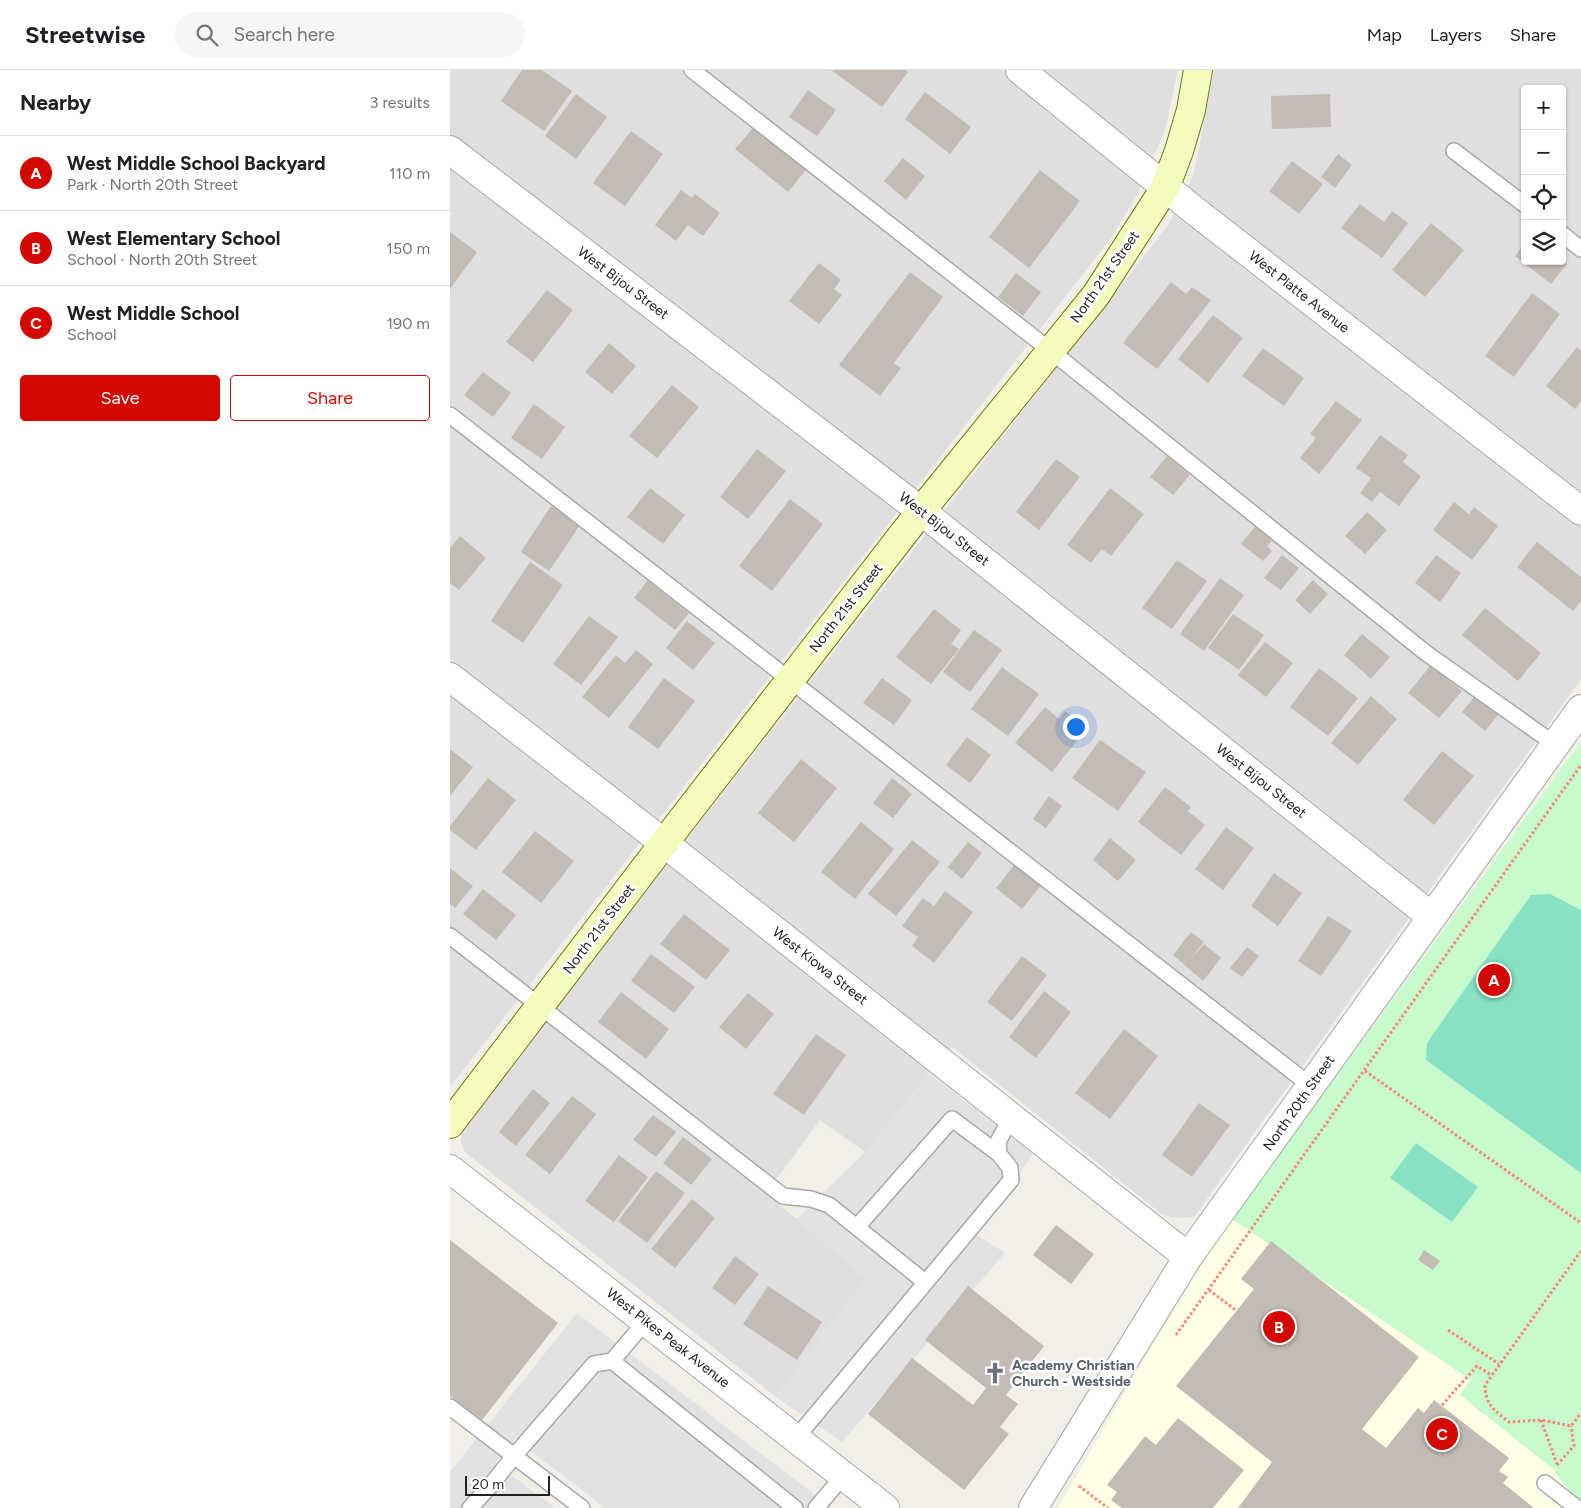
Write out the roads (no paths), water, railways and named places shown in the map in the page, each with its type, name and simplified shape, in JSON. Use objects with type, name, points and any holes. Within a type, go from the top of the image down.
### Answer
[{"type":"main road","name":"North 21st Street","points":[[450,1124],[664,843],[921,511],[1096,295],[1165,188],[1179,151],[1191,110],[1198,70]]},
{"type":"street","name":"West Platte Avenue","points":[[1020,70],[1165,188],[1581,511]]},
{"type":"street","name":"West Bijou Street","points":[[450,150],[921,511],[1432,917]]},
{"type":"street","name":"West Kiowa Street","points":[[450,677],[664,843],[1188,1258]]},
{"type":"street","name":"North 20th Street","points":[[1033,1508],[1188,1258],[1581,709]]},
{"type":"street","name":"West Pikes Peak Avenue","points":[[450,1168],[885,1508]]},
{"type":"lane","points":[[692,70],[1051,351],[1426,653],[1556,745]]},
{"type":"lane","points":[[1454,151],[1521,203]]},
{"type":"lane","points":[[1566,237],[1581,249]]},
{"type":"lane","points":[[450,415],[1311,1086]]},
{"type":"lane","points":[[450,936],[783,1196],[812,1199],[829,1205],[925,1282]]},
{"type":"lane","points":[[999,1154],[998,1142],[1011,1117]]},
{"type":"lane","points":[[796,1438],[1011,1180],[1010,1168],[999,1154],[952,1119],[857,1227]]},
{"type":"lane","points":[[470,1508],[492,1485],[514,1456],[594,1364],[612,1362],[646,1321]]},
{"type":"lane","points":[[612,1362],[795,1508]]},
{"type":"lane","points":[[450,1407],[582,1508]]},
{"type":"lane","points":[[816,1508],[844,1475]]},
{"type":"lane","points":[[1546,1482],[1577,1508]]},
{"type":"place","name":"West Middle School Backyard","points":[[1494,980]]},
{"type":"place","name":"West Elementary School","points":[[1279,1327]]},
{"type":"place","name":"Academy Christian Church - Westside","points":[[995,1373]]},
{"type":"place","name":"West Middle School","points":[[1442,1434]]}]
